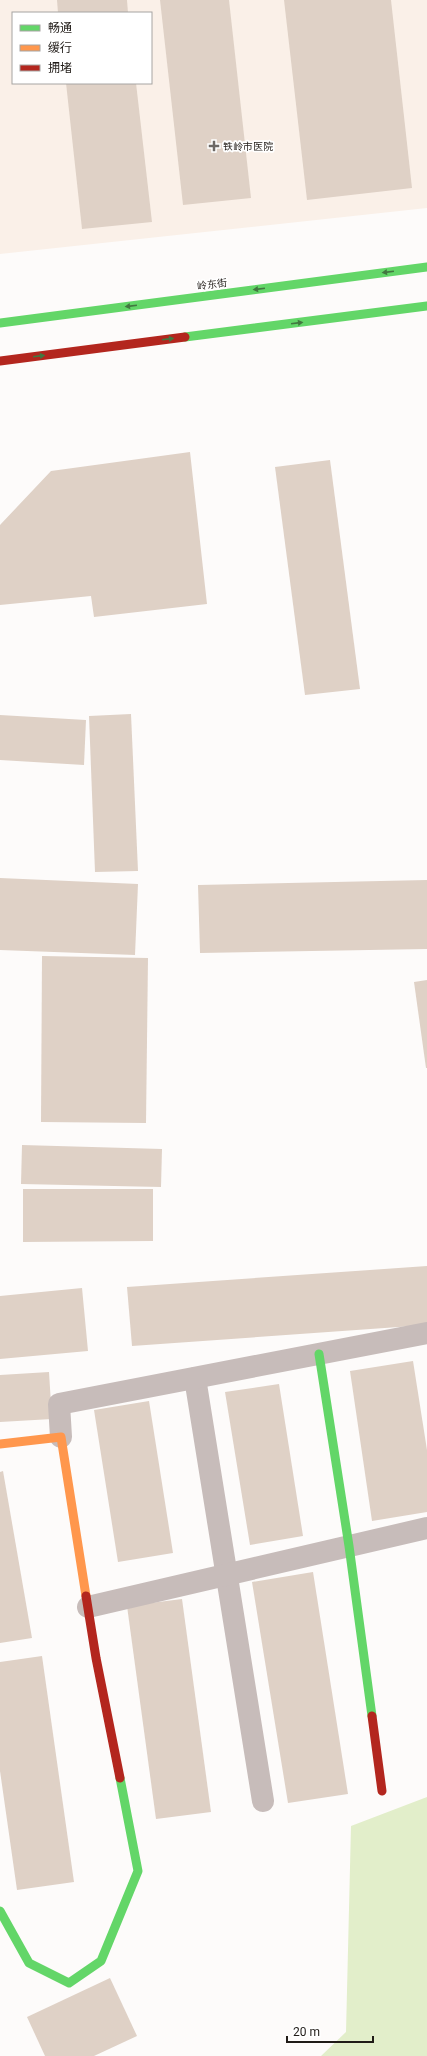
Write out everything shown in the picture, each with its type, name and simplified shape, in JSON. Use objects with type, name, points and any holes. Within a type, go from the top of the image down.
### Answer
[{"type":"main road","name":"岭东街","points":[[0,323],[427,267]]},
{"type":"main road","points":[[0,361],[427,306]]},
{"type":"main road","points":[[319,1354],[349,1546],[382,1791]]},
{"type":"main road","points":[[0,1444],[61,1437],[96,1658],[138,1872],[101,1960],[69,1983],[29,1963],[0,1911]]},
{"type":"street","points":[[61,1437],[59,1404],[427,1333]]},
{"type":"street","points":[[195,1378],[228,1575],[263,1801]]},
{"type":"street","points":[[88,1607],[427,1528]]},
{"type":"shaded area","name":"铁岭市医院","points":[[0,0],[427,0],[427,208],[0,254]]},
{"type":"green space","points":[[427,1797],[427,2056],[321,2056],[346,2032],[351,1826]]},
{"type":"building","points":[[57,0],[127,0],[128,12],[58,12]]},
{"type":"building","points":[[160,0],[229,0],[251,198],[183,205]]},
{"type":"building","points":[[284,0],[391,0],[412,188],[307,200]]},
{"type":"building","points":[[66,84],[136,84],[152,222],[82,229]]},
{"type":"building","points":[[190,452],[207,604],[94,617],[91,596],[0,605],[0,525],[51,471]]},
{"type":"building","points":[[330,460],[360,689],[305,695],[275,467]]},
{"type":"building","points":[[131,714],[138,871],[95,872],[89,716]]},
{"type":"building","points":[[0,715],[86,720],[84,765],[0,760]]},
{"type":"building","points":[[0,878],[138,884],[135,955],[0,950]]},
{"type":"building","points":[[427,880],[427,949],[200,953],[198,885]]},
{"type":"building","points":[[42,956],[148,958],[146,1123],[41,1122]]},
{"type":"building","points":[[427,980],[427,1068],[426,1068],[414,982]]},
{"type":"building","points":[[22,1145],[162,1149],[161,1187],[21,1184]]},
{"type":"building","points":[[23,1189],[153,1189],[153,1241],[23,1242]]},
{"type":"building","points":[[427,1266],[427,1325],[132,1346],[127,1287]]},
{"type":"building","points":[[82,1288],[88,1351],[0,1359],[0,1296]]},
{"type":"building","points":[[413,1361],[427,1450],[427,1512],[372,1521],[350,1371]]},
{"type":"building","points":[[49,1372],[52,1419],[0,1422],[0,1375]]},
{"type":"building","points":[[279,1384],[303,1536],[250,1545],[225,1392]]},
{"type":"building","points":[[149,1401],[173,1553],[118,1562],[94,1410]]},
{"type":"building","points":[[3,1471],[32,1638],[0,1643],[0,1472]]},
{"type":"building","points":[[313,1572],[348,1794],[288,1803],[252,1582]]},
{"type":"building","points":[[182,1599],[211,1812],[156,1819],[127,1606]]},
{"type":"building","points":[[42,1656],[74,1882],[17,1890],[0,1771],[0,1662]]},
{"type":"building","points":[[110,1978],[137,2036],[94,2056],[45,2056],[27,2017]]},
{"type":"traffic: fast","points":[[0,323],[427,267]]},
{"type":"traffic: fast","points":[[185,337],[427,306]]},
{"type":"traffic: fast","points":[[319,1354],[349,1546],[372,1716]]},
{"type":"traffic: fast","points":[[0,1911],[29,1963],[69,1983],[101,1961],[138,1871],[120,1778]]},
{"type":"traffic: slow","points":[[0,1444],[61,1437],[86,1596]]},
{"type":"traffic: jam","points":[[0,361],[185,337]]},
{"type":"traffic: jam","points":[[86,1596],[96,1658],[120,1778]]},
{"type":"traffic: jam","points":[[372,1716],[382,1791]]},
{"type":"place","name":"铁岭市医院","points":[[214,146]]}]
